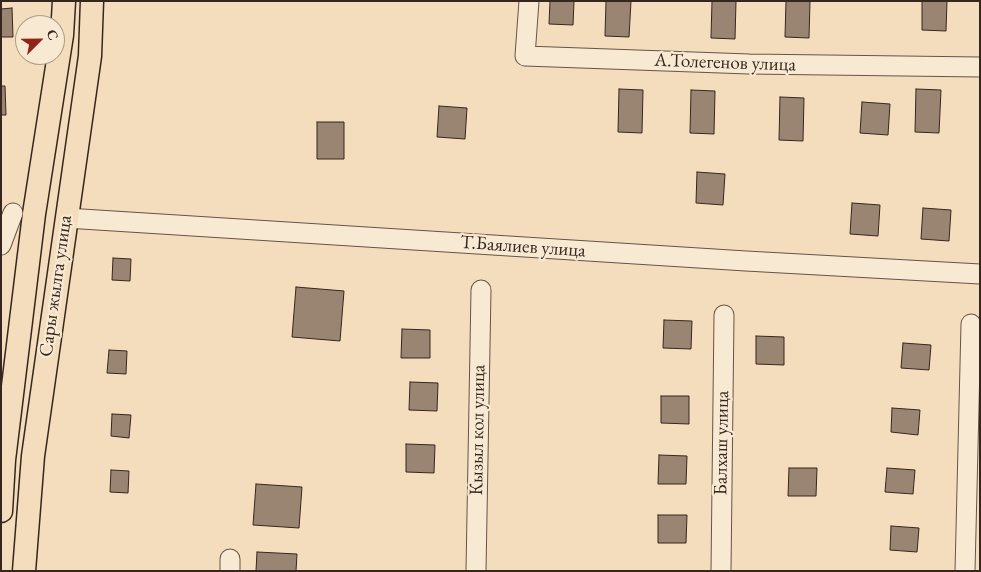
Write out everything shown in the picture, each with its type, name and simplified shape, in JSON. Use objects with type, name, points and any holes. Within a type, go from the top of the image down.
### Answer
[{"type":"main road","name":"Сары жылга улица","points":[[1,511],[16,213],[62,35],[64,1]]},
{"type":"main road","name":"Сары жылга улица","points":[[24,571],[33,456],[90,56],[92,1]]},
{"type":"street","name":"А.Толегенов улица","points":[[529,1],[524,56],[749,64],[980,67]]},
{"type":"street","points":[[1,245],[16,213]]},
{"type":"street","name":"Т.Баялиев улица","points":[[66,218],[980,274]]},
{"type":"street","name":"Кызыл кол улица","points":[[476,571],[481,290]]},
{"type":"street","name":"Балхаш улица","points":[[721,571],[724,315]]},
{"type":"street","points":[[965,571],[972,324]]},
{"type":"building","points":[[550,1],[574,1],[573,25],[549,24]]},
{"type":"building","points":[[606,1],[631,1],[629,37],[605,36]]},
{"type":"building","points":[[712,1],[736,1],[735,39],[711,38]]},
{"type":"building","points":[[786,1],[810,1],[809,38],[785,37]]},
{"type":"building","points":[[922,1],[947,1],[946,31],[922,30]]},
{"type":"building","points":[[12,8],[13,37],[1,37],[1,9]]},
{"type":"building","points":[[1,86],[5,86],[6,115],[1,115]]},
{"type":"building","points":[[619,89],[643,90],[642,133],[618,132]]},
{"type":"building","points":[[916,89],[941,90],[939,133],[915,132]]},
{"type":"building","points":[[691,90],[715,91],[714,134],[690,133]]},
{"type":"building","points":[[780,97],[804,98],[803,141],[779,140]]},
{"type":"building","points":[[862,102],[890,104],[888,135],[860,133]]},
{"type":"building","points":[[439,106],[467,108],[465,139],[437,137]]},
{"type":"building","points":[[317,122],[344,122],[344,159],[317,159]]},
{"type":"building","points":[[697,172],[725,174],[723,205],[696,203]]},
{"type":"building","points":[[852,203],[880,205],[878,236],[850,234]]},
{"type":"building","points":[[923,208],[951,210],[949,241],[921,239]]},
{"type":"building","points":[[113,258],[131,259],[130,281],[112,280]]},
{"type":"building","points":[[296,287],[344,291],[340,341],[292,337]]},
{"type":"building","points":[[664,320],[692,321],[691,349],[663,348]]},
{"type":"building","points":[[402,329],[430,330],[430,358],[401,358]]},
{"type":"building","points":[[756,336],[784,337],[784,365],[756,364]]},
{"type":"building","points":[[903,343],[931,345],[929,370],[901,368]]},
{"type":"building","points":[[109,350],[127,351],[126,374],[107,373]]},
{"type":"building","points":[[410,382],[438,383],[437,411],[409,410]]},
{"type":"building","points":[[661,396],[689,396],[689,424],[661,423]]},
{"type":"building","points":[[892,408],[920,410],[918,435],[891,432]]},
{"type":"building","points":[[112,414],[131,415],[129,438],[111,436]]},
{"type":"building","points":[[406,444],[435,445],[434,473],[406,472]]},
{"type":"building","points":[[659,455],[687,456],[686,484],[658,484]]},
{"type":"building","points":[[789,468],[817,468],[816,496],[788,496]]},
{"type":"building","points":[[887,468],[915,470],[913,494],[885,492]]},
{"type":"building","points":[[111,470],[129,471],[128,493],[110,492]]},
{"type":"building","points":[[256,484],[302,487],[299,528],[253,525]]},
{"type":"building","points":[[658,515],[687,515],[686,543],[658,543]]},
{"type":"building","points":[[891,526],[919,528],[917,552],[890,550]]},
{"type":"building","points":[[257,552],[297,554],[296,571],[256,571]]}]
